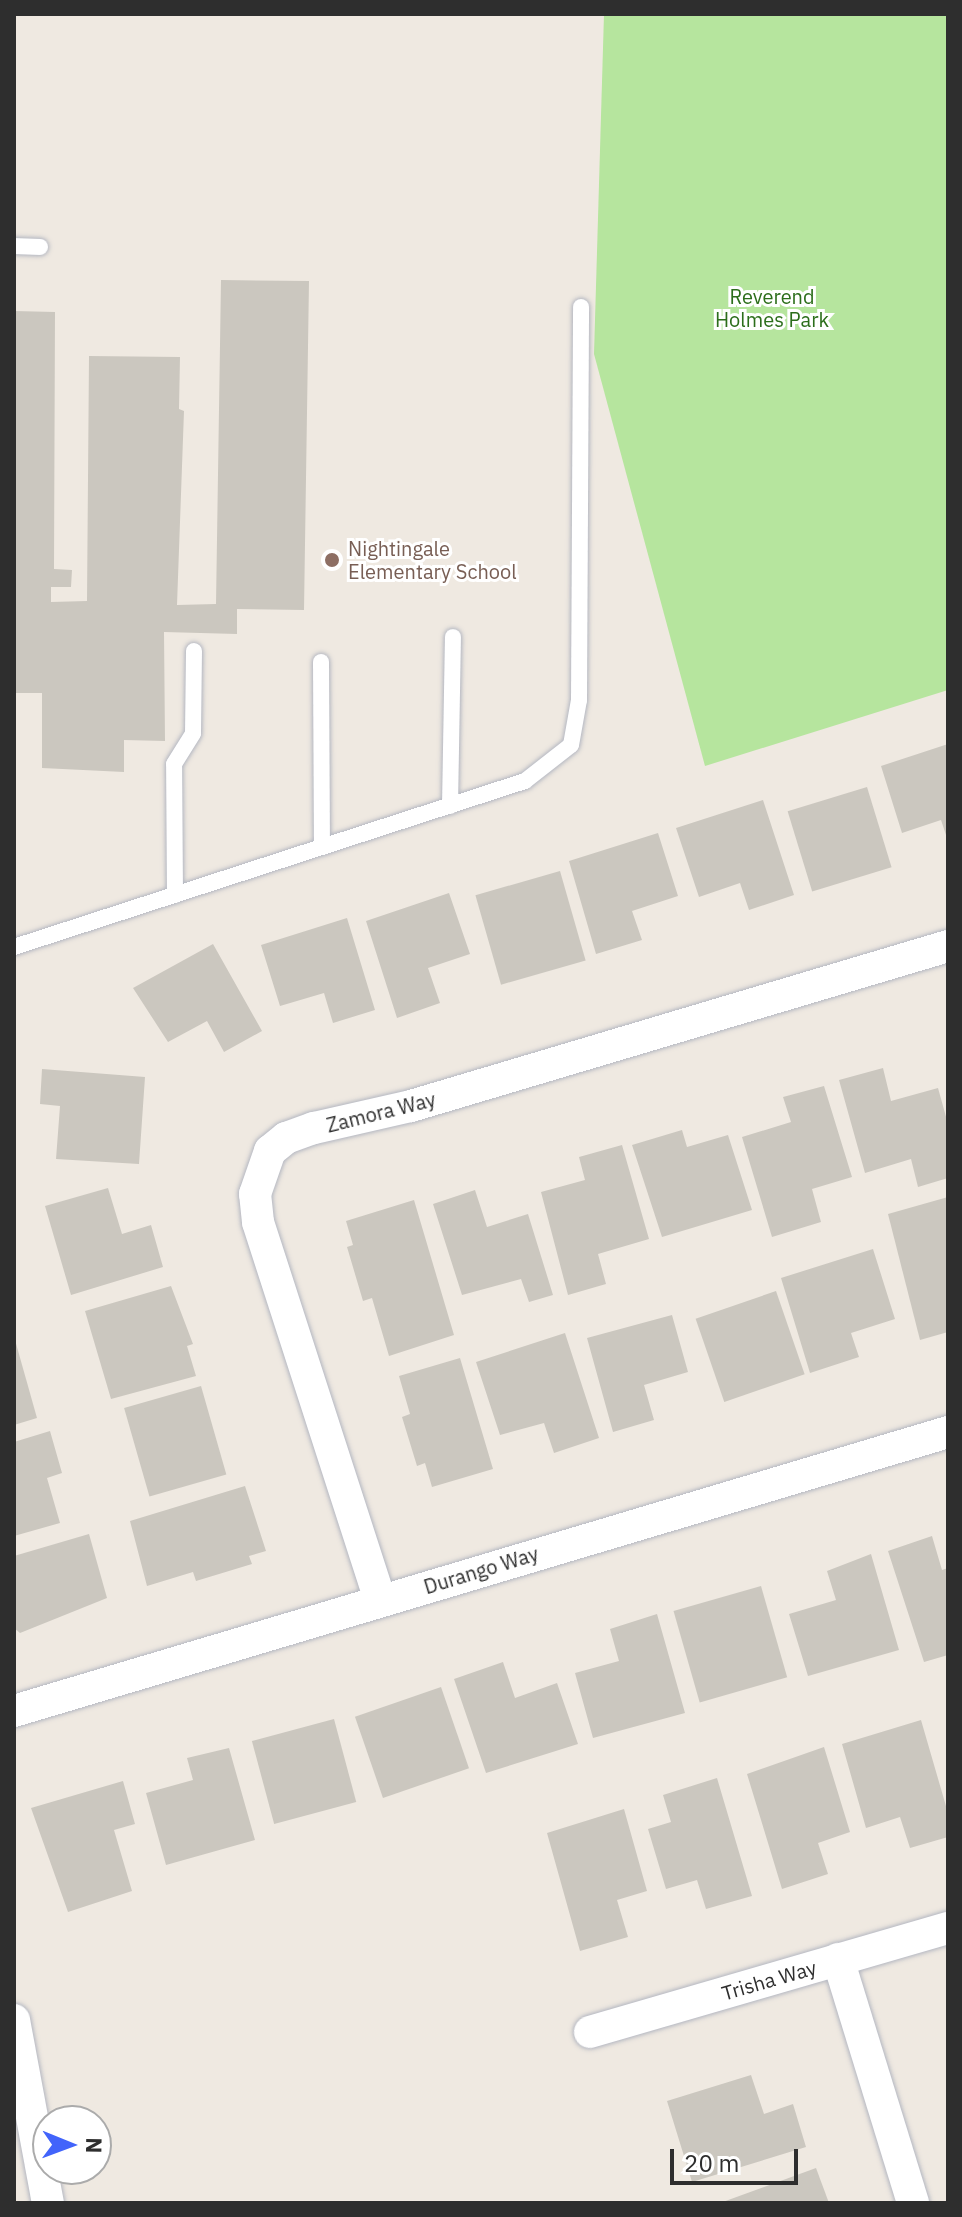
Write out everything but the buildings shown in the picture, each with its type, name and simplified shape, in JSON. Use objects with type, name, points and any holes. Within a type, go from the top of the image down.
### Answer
[{"type":"street","name":"Zamora Way","points":[[380,1600],[258,1222],[257,1183],[270,1151],[286,1138],[314,1128],[411,1106],[948,946]]},
{"type":"street","name":"Durango Way","points":[[14,1711],[948,1432]]},
{"type":"street","name":"Trisha Way","points":[[590,2032],[948,1928]]},
{"type":"street","points":[[838,1959],[913,2203]]},
{"type":"street","points":[[14,2020],[48,2203]]},
{"type":"lane","points":[[14,246],[40,247]]},
{"type":"lane","points":[[14,947],[525,781],[571,745],[579,700],[581,307]]},
{"type":"lane","points":[[450,806],[453,637]]},
{"type":"lane","points":[[175,895],[174,764],[193,733],[194,651]]},
{"type":"lane","points":[[321,662],[322,847]]},
{"type":"green space","name":"Reverend Holmes Park","points":[[604,14],[948,14],[948,690],[705,766],[594,354]]},
{"type":"place","name":"Nightingale Elementary School","points":[[332,560]]}]
